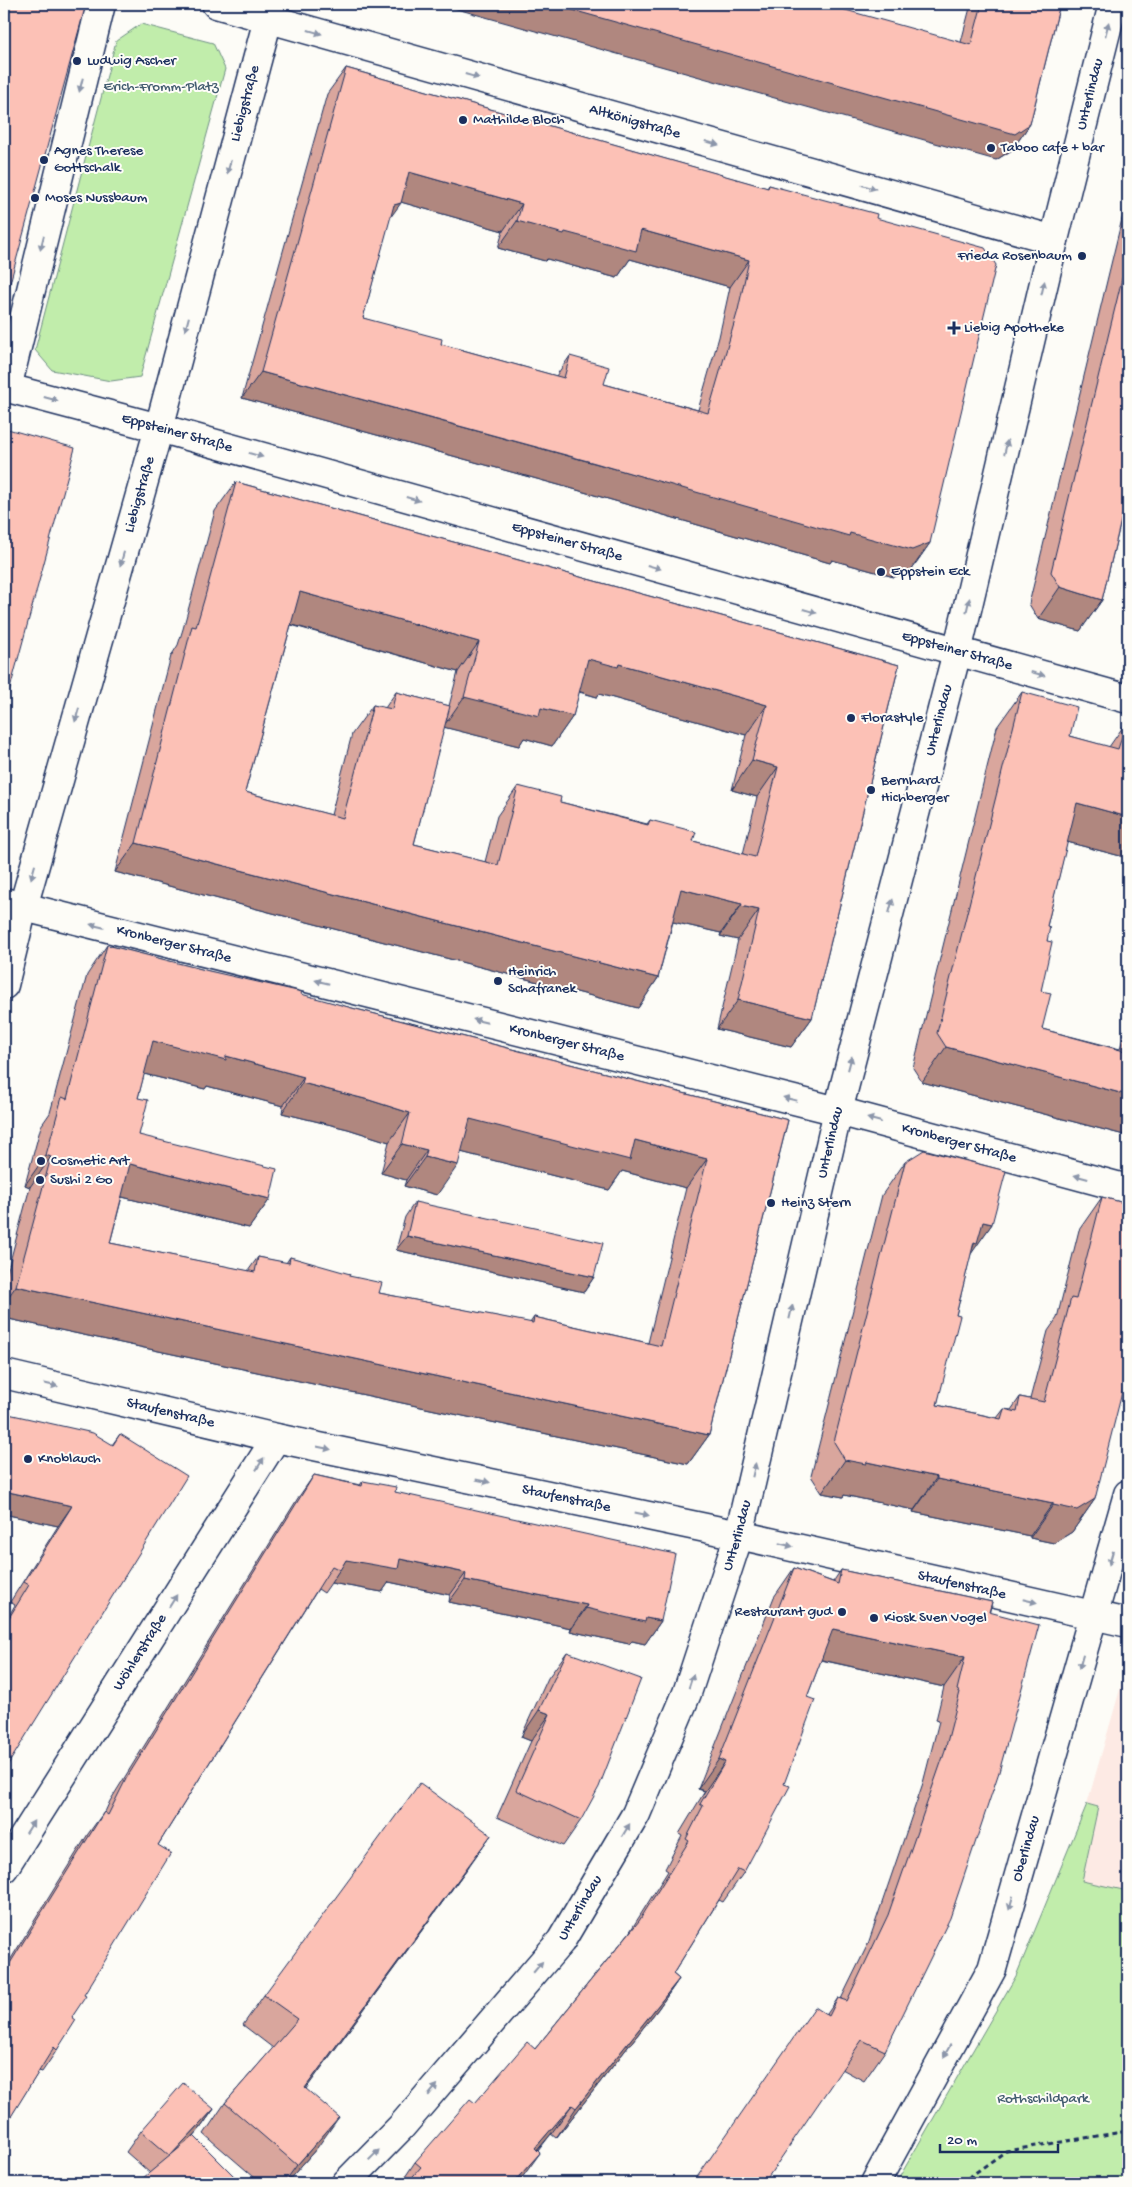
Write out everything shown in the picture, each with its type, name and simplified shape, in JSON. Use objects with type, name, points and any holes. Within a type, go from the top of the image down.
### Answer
[{"type":"street","points":[[5,387],[101,4]]},
{"type":"street","name":"Altkönigstraße","points":[[216,4],[270,11],[1054,240]]},
{"type":"street","name":"Unterlindau","points":[[346,2183],[401,2128],[566,1932],[636,1814],[687,1694],[739,1535],[838,1110],[957,652],[1054,240],[1113,4]]},
{"type":"street","name":"Liebigstraße","points":[[4,985],[13,905],[159,428],[270,11]]},
{"type":"street","name":"Eppsteiner Straße","points":[[5,387],[159,428],[1128,699]]},
{"type":"street","name":"Kronberger Straße","points":[[13,905],[838,1110],[1128,1190]]},
{"type":"street","name":"Staufenstraße","points":[[4,1374],[276,1438],[739,1535],[1128,1623]]},
{"type":"street","name":"Wöhlerstraße","points":[[4,1868],[276,1438]]},
{"type":"street","name":"Oberlindau","points":[[875,2183],[992,1969],[1128,1494]]},
{"type":"path","points":[[961,2183],[1006,2151],[1128,2130]]},
{"type":"shaded area","points":[[1128,1669],[1128,1891],[1082,1881],[1098,1807],[1087,1804],[1123,1679]]},
{"type":"green space","name":"Erich-Fromm-Platz","points":[[141,24],[213,43],[225,69],[140,377],[111,381],[52,370],[35,350],[116,41]]},
{"type":"green space","name":"Rothschildpark","points":[[1087,1804],[1098,1807],[1082,1881],[1128,1891],[1128,2183],[896,2183],[1016,1976]]},
{"type":"building","points":[[4,4],[86,4],[7,294],[4,293]]},
{"type":"building","points":[[551,4],[824,4],[971,45],[982,4],[1060,4],[1030,124],[1015,134]]},
{"type":"building","points":[[346,68],[768,188],[769,185],[877,214],[876,218],[985,248],[996,265],[930,543],[912,550],[850,533],[849,536],[595,463],[261,372]],"holes":[[[409,172],[522,204],[517,221],[564,234],[565,232],[636,251],[641,230],[749,260],[738,310],[708,413],[604,384],[609,367],[570,356],[564,378],[441,344],[442,339],[363,318],[394,205],[401,203]]]},
{"type":"building","points":[[1128,254],[1128,491],[1102,600],[1060,587],[1051,572]]},
{"type":"building","points":[[4,428],[75,448],[4,711]]},
{"type":"building","points":[[236,482],[899,665],[812,1018],[738,1000],[759,910],[741,906],[742,904],[681,889],[658,978],[136,843],[192,626],[196,627]],"holes":[[[300,592],[479,642],[464,697],[539,716],[541,708],[573,716],[588,659],[618,667],[619,664],[767,705],[752,760],[778,767],[755,857],[693,841],[696,832],[650,820],[648,825],[560,802],[561,797],[518,786],[498,865],[414,844],[450,706],[396,692],[392,709],[373,705],[343,818],[245,792]]]},
{"type":"building","points":[[1022,692],[1077,707],[1070,736],[1118,749],[1128,722],[1128,817],[1077,803],[1047,926],[1050,927],[1047,941],[1052,942],[1041,991],[1051,993],[1042,1029],[1128,1052],[1128,1095],[946,1047],[937,1033]]},
{"type":"building","points":[[107,945],[302,992],[301,994],[352,1008],[788,1120],[709,1435],[16,1286],[51,1157],[46,1155],[62,1097],[67,1099]],"holes":[[[153,1041],[226,1060],[226,1056],[304,1077],[302,1083],[369,1100],[410,1113],[402,1144],[427,1150],[425,1157],[458,1165],[470,1119],[630,1160],[635,1140],[707,1159],[661,1346],[534,1317],[533,1323],[379,1293],[382,1283],[349,1276],[350,1274],[290,1257],[289,1263],[258,1257],[255,1272],[110,1243],[130,1164],[270,1199],[277,1169],[139,1135],[148,1100],[138,1098]]]},
{"type":"building","points":[[924,1150],[1006,1171],[992,1224],[983,1222],[977,1243],[974,1242],[956,1315],[960,1316],[937,1405],[1001,1419],[1004,1409],[1017,1412],[1020,1397],[1044,1402],[1071,1298],[1076,1299],[1102,1197],[1128,1204],[1128,1369],[1095,1499],[1077,1510],[1053,1505],[1053,1503],[937,1479],[937,1477],[867,1462],[866,1464],[845,1460],[834,1442],[905,1162]]},
{"type":"building","points":[[415,1202],[603,1243],[594,1277],[407,1236]]},
{"type":"building","points":[[4,1413],[93,1433],[113,1445],[120,1434],[187,1476],[4,1771],[4,1626],[29,1585],[24,1582],[72,1506],[4,1491]]},
{"type":"building","points":[[314,1475],[362,1486],[363,1481],[396,1487],[395,1492],[675,1554],[661,1621],[646,1618],[645,1622],[586,1608],[587,1605],[465,1580],[466,1573],[400,1559],[398,1569],[346,1560],[340,1570],[332,1566],[158,1845],[171,1853],[84,1995],[86,1996],[72,2017],[76,2020],[57,2050],[54,2047],[7,2123],[4,2121],[4,1973],[104,1812],[108,1815],[126,1779]]},
{"type":"building","points":[[794,1568],[838,1584],[841,1570],[992,1602],[989,1612],[1039,1625],[999,1772],[950,1918],[885,2051],[862,2040],[764,2183],[693,2183],[815,2007],[829,2016],[838,1998],[847,2001],[888,1915],[944,1754],[960,1692],[957,1690],[965,1657],[833,1629],[807,1697],[815,1700],[784,1784],[790,1786],[744,1872],[738,1869],[673,1974],[679,1979],[576,2108],[572,2105],[535,2148],[540,2153],[513,2183],[407,2183],[421,2167],[415,2162],[470,2099],[475,2103],[527,2042],[535,2049],[639,1921],[689,1841],[686,1839],[703,1806],[700,1804],[725,1762],[719,1759]]},
{"type":"building","points":[[567,1652],[641,1679],[599,1787],[581,1820],[516,1790],[550,1714],[539,1710]]},
{"type":"building","points":[[420,1783],[491,1835],[305,2088],[339,2117],[297,2165],[225,2103],[298,2019],[264,1995]]},
{"type":"building","points":[[183,2083],[214,2109],[170,2156],[141,2131]]},
{"type":"building","points":[[194,2136],[241,2183],[137,2183]]},
{"type":"place","name":"Ludwig Ascher","points":[[77,61]]},
{"type":"place","name":"Mathilde Bloch","points":[[463,120]]},
{"type":"place","name":"Taboo cafe + bar","points":[[991,148]]},
{"type":"place","name":"Agnes Therese Gottschalk","points":[[44,160]]},
{"type":"place","name":"Moses Nussbaum","points":[[35,198]]},
{"type":"place","name":"Frieda Rosenbaum","points":[[1082,256]]},
{"type":"place","name":"Liebig Apotheke","points":[[954,328]]},
{"type":"place","name":"Eppstein Eck","points":[[881,572]]},
{"type":"place","name":"Florastyle","points":[[851,718]]},
{"type":"place","name":"Bernhard Hichberger","points":[[871,790]]},
{"type":"place","name":"Heinrich Schafranek","points":[[498,981]]},
{"type":"place","name":"Cosmetic Art","points":[[41,1161]]},
{"type":"place","name":"Sushi 2 Go","points":[[40,1180]]},
{"type":"place","name":"Heinz Stern","points":[[771,1203]]},
{"type":"place","name":"Knoblauch","points":[[28,1459]]},
{"type":"place","name":"Restaurant gud","points":[[842,1612]]},
{"type":"place","name":"Kiosk Sven Vogel","points":[[874,1618]]}]
